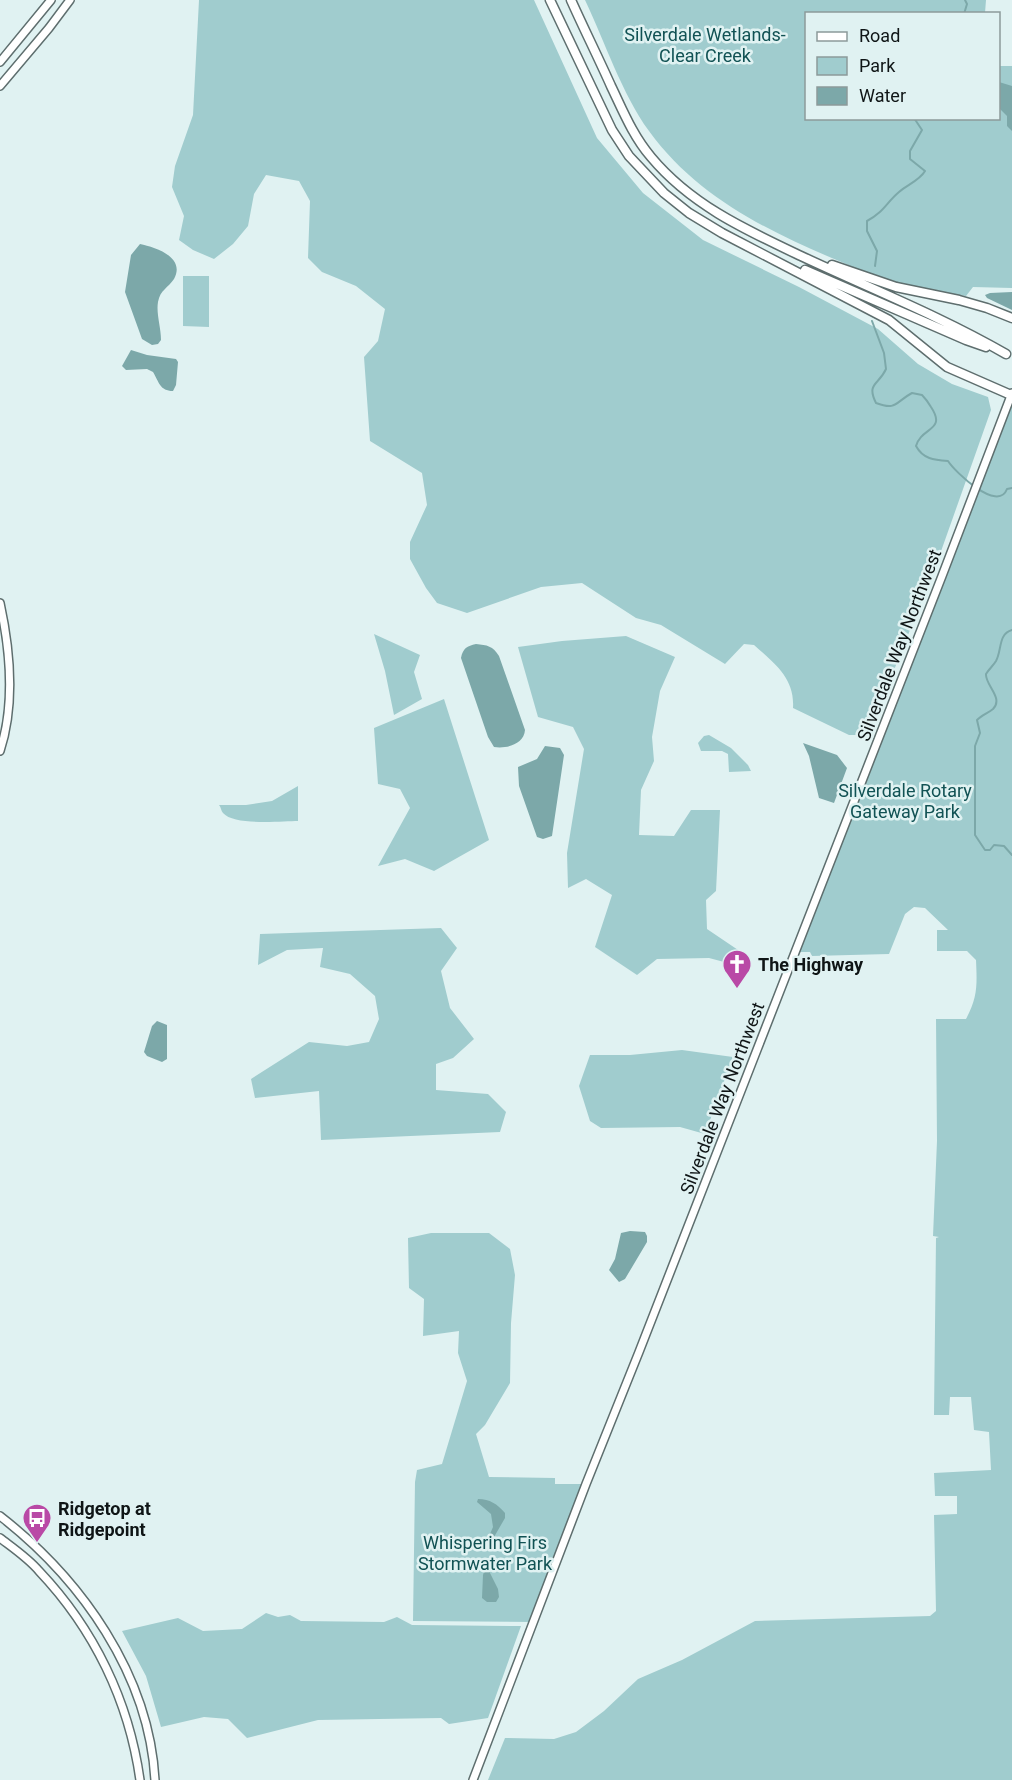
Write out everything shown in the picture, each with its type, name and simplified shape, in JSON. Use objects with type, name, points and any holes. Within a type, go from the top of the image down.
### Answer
[{"type":"highway","points":[[550,0],[612,130],[629,156],[664,193],[688,213],[722,233],[889,320],[947,367],[1012,394]]},
{"type":"highway","points":[[571,0],[631,128],[650,156],[672,180],[699,203],[789,250],[970,333],[1009,355]]},
{"type":"highway","points":[[789,250],[896,287],[959,300],[1012,318]]},
{"type":"highway","points":[[761,252],[966,340],[1009,355]]},
{"type":"main road","points":[[0,62],[51,0]]},
{"type":"main road","points":[[0,86],[70,0]]},
{"type":"main road","name":"Silverdale Way Northwest","points":[[473,1780],[582,1492],[639,1352],[1012,394]]},
{"type":"main road","points":[[0,603],[7,637],[9,667],[7,708],[0,751]]},
{"type":"main road","points":[[0,1516],[51,1560],[89,1607],[115,1648],[134,1690],[152,1752],[154,1780]]},
{"type":"main road","points":[[0,1538],[38,1569],[74,1613],[105,1663],[123,1705],[136,1754],[140,1780]]},
{"type":"green space","points":[[199,0],[534,0],[597,138],[643,193],[703,240],[878,329],[918,364],[952,384],[988,397],[991,410],[939,557],[871,728],[864,735],[849,735],[793,708],[793,697],[787,680],[776,665],[754,645],[744,644],[725,664],[661,625],[636,618],[582,583],[541,587],[467,613],[437,603],[410,559],[410,542],[427,505],[422,473],[370,441],[364,357],[378,341],[385,309],[356,286],[322,272],[308,258],[310,201],[299,181],[266,175],[254,194],[248,226],[233,244],[214,259],[193,250],[179,240],[184,216],[172,187],[175,166],[193,115]]},
{"type":"green space","name":"Silverdale Wetlands- Clear Creek","points":[[585,0],[986,0],[985,12],[805,12],[805,120],[1000,120],[1000,66],[1012,66],[1012,288],[973,287],[966,296],[930,292],[871,274],[760,224],[711,193],[688,175],[649,131],[622,84]]},
{"type":"green space","points":[[183,276],[209,276],[209,327],[183,326]]},
{"type":"green space","name":"Silverdale Rotary Gateway Park","points":[[1008,402],[1012,404],[1012,1780],[488,1780],[505,1738],[554,1739],[576,1732],[604,1711],[638,1679],[682,1660],[755,1621],[930,1616],[936,1611],[934,1515],[957,1514],[957,1496],[935,1496],[934,1473],[991,1470],[989,1432],[974,1430],[971,1397],[950,1397],[949,1415],[934,1415],[936,1238],[939,1237],[933,1236],[937,1141],[936,1019],[966,1019],[976,990],[976,960],[967,951],[937,951],[937,930],[948,930],[925,908],[914,907],[905,914],[889,954],[812,956],[810,952],[796,952]]},
{"type":"green space","points":[[374,634],[420,655],[414,672],[422,699],[394,715],[385,671]]},
{"type":"green space","points":[[626,636],[675,657],[660,691],[652,737],[654,761],[641,790],[639,835],[674,836],[691,810],[720,810],[716,891],[706,900],[707,929],[744,954],[743,967],[709,958],[657,959],[637,975],[595,947],[612,895],[586,879],[568,888],[567,853],[584,749],[573,727],[538,717],[518,647]]},
{"type":"green space","points":[[444,699],[489,840],[434,871],[405,859],[378,866],[410,808],[400,789],[378,784],[374,728]]},
{"type":"green space","points":[[709,735],[731,748],[751,771],[729,772],[728,754],[722,751],[701,751],[698,743],[704,736]]},
{"type":"green space","points":[[298,786],[298,821],[237,820],[223,813],[219,805],[246,805],[272,801]]},
{"type":"green space","points":[[441,928],[457,948],[441,971],[450,1008],[474,1039],[453,1058],[436,1064],[436,1090],[488,1094],[506,1112],[500,1132],[321,1140],[319,1091],[255,1098],[251,1079],[309,1042],[347,1046],[369,1042],[379,1019],[375,996],[350,974],[320,967],[323,948],[287,950],[258,965],[260,934]]},
{"type":"green space","points":[[682,1050],[733,1057],[705,1134],[680,1127],[601,1128],[590,1121],[579,1086],[590,1055],[630,1055]]},
{"type":"green space","name":"Whispering Firs Stormwater Park","points":[[431,1233],[489,1233],[510,1249],[515,1275],[510,1383],[485,1425],[476,1434],[489,1477],[555,1478],[555,1484],[586,1484],[533,1622],[413,1621],[417,1470],[442,1464],[467,1381],[458,1353],[459,1331],[423,1336],[424,1299],[409,1288],[408,1238]]},
{"type":"green space","points":[[266,1613],[278,1617],[290,1615],[301,1621],[384,1622],[397,1617],[412,1625],[521,1626],[488,1718],[449,1724],[441,1718],[318,1720],[247,1738],[228,1719],[204,1717],[161,1727],[146,1676],[122,1631],[178,1618],[203,1631],[242,1629]]},
{"type":"water","points":[[1000,82],[1012,86],[1012,131],[1007,126],[1007,116],[1000,109]]},
{"type":"water","points":[[140,244],[167,254],[176,265],[177,271],[174,279],[159,298],[161,340],[158,344],[152,345],[142,339],[125,292],[131,255]]},
{"type":"water","points":[[1012,292],[1012,310],[985,295],[990,293]]},
{"type":"water","points":[[131,350],[176,359],[178,362],[176,385],[173,391],[163,388],[153,372],[147,369],[126,370],[122,366]]},
{"type":"water","points":[[476,644],[489,647],[499,656],[525,730],[522,739],[509,746],[494,747],[488,737],[461,658],[466,648]]},
{"type":"water","points":[[803,743],[837,755],[847,768],[834,803],[819,798],[809,756]]},
{"type":"water","points":[[545,746],[560,748],[564,755],[552,836],[543,839],[537,837],[519,786],[518,767],[537,759]]},
{"type":"water","points":[[157,1021],[167,1025],[167,1059],[162,1062],[147,1056],[144,1052],[152,1026]]},
{"type":"water","points":[[645,1232],[647,1242],[625,1279],[619,1282],[609,1270],[615,1259],[621,1233]]},
{"type":"water","points":[[478,1499],[493,1503],[505,1513],[505,1518],[490,1544],[487,1541],[493,1527],[491,1514],[477,1502]]},
{"type":"water","points":[[486,1565],[498,1589],[499,1597],[496,1602],[487,1602],[482,1598]]},
{"type":"waterway","points":[[965,0],[967,4],[965,12]]},
{"type":"waterway","points":[[875,266],[877,251],[867,231],[867,221],[925,171],[910,159],[910,151],[922,130],[915,120]]},
{"type":"waterway","points":[[872,321],[884,353],[886,369],[873,388],[876,403],[892,406],[912,393],[922,395],[931,407],[936,421],[916,446],[922,454],[948,461],[967,481],[986,494],[1002,495],[1007,489],[1012,488]]},
{"type":"waterway","points":[[1012,630],[1004,635],[998,657],[986,674],[995,696],[996,705],[977,720],[980,733],[975,746],[975,835],[985,850],[990,850],[994,845],[1004,846],[1012,855]]},
{"type":"place","name":"The Highway","points":[[737,990]]},
{"type":"place","name":"Ridgetop at Ridgepoint","points":[[37,1544]]}]
